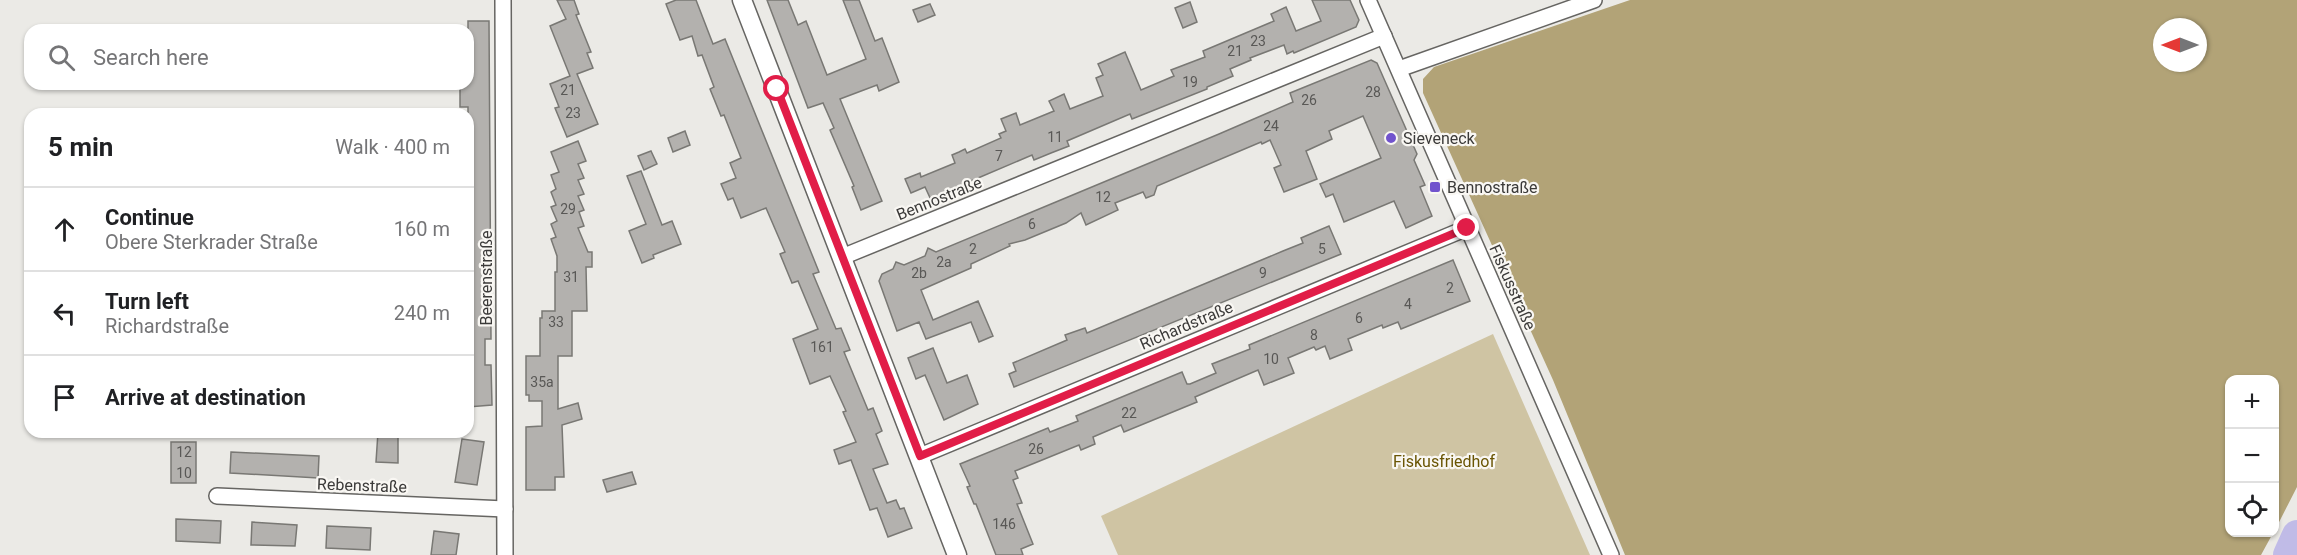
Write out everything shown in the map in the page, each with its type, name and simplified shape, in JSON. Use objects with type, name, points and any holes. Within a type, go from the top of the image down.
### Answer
[{"type":"street","name":"Beerenstraße","points":[[503,0],[505,555]]},
{"type":"street","points":[[742,0],[957,555]]},
{"type":"street","name":"Fiskusstraße","points":[[1368,0],[1611,555]]},
{"type":"street","points":[[1399,69],[1594,0]]},
{"type":"street","name":"Bennostraße","points":[[842,257],[1384,36]]},
{"type":"street","name":"Richardstraße","points":[[920,456],[1467,228]]},
{"type":"street","name":"Rebenstraße","points":[[217,496],[505,509]]},
{"type":"green space","name":"Fiskusfriedhof","points":[[1493,334],[1590,555],[1118,555],[1101,516]]},
{"type":"shaded area","points":[[1630,0],[2297,0],[2297,487],[2279,522],[2279,375],[2225,375],[2225,537],[2271,537],[2261,555],[1625,555],[1553,380],[1423,93],[1423,79],[1434,67]]},
{"type":"building","points":[[557,0],[574,0],[579,14],[576,15],[591,52],[587,53],[593,68],[577,74],[598,124],[567,137],[555,108],[559,107],[550,84],[570,76],[550,26],[566,19]]},
{"type":"building","points":[[676,0],[696,0],[713,44],[725,39],[819,272],[813,274],[836,329],[841,328],[850,350],[844,352],[868,410],[873,408],[882,431],[876,434],[888,464],[873,469],[887,503],[896,500],[900,509],[904,508],[912,528],[888,537],[877,508],[870,510],[851,460],[839,464],[834,450],[856,442],[843,412],[846,411],[830,376],[810,384],[793,339],[818,329],[798,281],[792,283],[780,254],[785,252],[766,208],[741,218],[733,198],[728,200],[721,184],[736,178],[730,163],[741,158],[724,115],[721,116],[710,89],[714,87],[702,55],[698,56],[692,36],[680,40],[666,4]]},
{"type":"building","points":[[767,0],[788,0],[798,25],[806,21],[827,75],[866,59],[843,0],[859,0],[875,41],[882,38],[899,82],[879,91],[877,85],[840,99],[882,201],[861,210],[852,187],[854,186],[830,130],[834,128],[823,103],[808,108]]},
{"type":"building","points":[[1312,0],[1350,0],[1359,20],[1356,27],[1294,53],[1293,51],[1287,54],[1284,45],[1250,58],[1251,60],[1230,69],[1233,76],[1207,89],[1132,119],[1130,114],[1067,141],[1069,146],[1034,160],[1032,155],[964,184],[966,188],[932,202],[925,187],[911,193],[905,179],[920,173],[921,177],[955,163],[952,155],[965,149],[967,153],[1001,138],[999,134],[1006,131],[1001,119],[1016,113],[1020,125],[1054,111],[1049,101],[1064,94],[1070,109],[1103,96],[1096,78],[1103,75],[1098,64],[1125,52],[1141,90],[1174,76],[1171,70],[1205,57],[1203,51],[1274,21],[1271,14],[1286,7],[1296,31],[1321,21]]},
{"type":"building","points":[[1190,2],[1197,22],[1183,28],[1175,8]]},
{"type":"building","points":[[930,4],[935,15],[918,22],[913,10]]},
{"type":"building","points":[[468,21],[489,21],[491,339],[485,339],[485,365],[491,365],[492,405],[474,406],[474,108],[460,107],[460,90],[474,90],[474,24],[468,24]]},
{"type":"building","points":[[1371,60],[1377,63],[1417,154],[1414,160],[1425,185],[1420,187],[1432,216],[1406,228],[1394,201],[1344,222],[1333,194],[1326,197],[1320,184],[1381,158],[1363,116],[1329,131],[1332,139],[1306,151],[1317,179],[1284,192],[1274,168],[1281,165],[1270,140],[1262,144],[1261,142],[1157,186],[1154,195],[1146,198],[1143,192],[1115,203],[1118,210],[1086,225],[1081,213],[1066,223],[1009,244],[1010,246],[971,264],[971,268],[921,290],[933,320],[978,301],[993,336],[979,342],[971,322],[926,339],[919,322],[897,331],[879,281],[882,274],[893,269],[896,262],[904,265],[925,256],[928,248],[936,252],[1219,134],[1293,102],[1290,93]]},
{"type":"building","points":[[685,131],[690,145],[673,152],[668,138]]},
{"type":"building","points":[[578,141],[586,161],[578,164],[584,178],[578,180],[584,194],[578,196],[584,210],[579,212],[584,226],[578,228],[588,252],[592,252],[592,267],[586,267],[587,311],[572,311],[572,356],[558,356],[558,409],[578,403],[582,419],[562,425],[564,477],[555,477],[555,490],[526,490],[526,427],[542,426],[542,401],[529,401],[529,395],[526,395],[526,356],[540,356],[542,311],[555,311],[557,256],[551,239],[556,237],[551,224],[557,221],[551,207],[556,205],[551,192],[556,189],[551,175],[559,172],[551,152]]},
{"type":"building","points":[[651,151],[657,164],[644,170],[638,156]]},
{"type":"building","points":[[641,171],[662,225],[672,221],[681,244],[653,255],[654,258],[642,263],[629,231],[646,224],[627,176]]},
{"type":"building","points":[[1329,226],[1341,254],[1014,387],[1009,374],[1016,371],[1013,363],[1067,340],[1065,335],[1085,328],[1087,333],[1303,243],[1301,238]]},
{"type":"building","points":[[1453,260],[1470,301],[1401,329],[1398,322],[1383,328],[1382,325],[1348,339],[1352,350],[1330,359],[1325,346],[1316,350],[1314,347],[1288,358],[1294,373],[1264,385],[1258,370],[1195,397],[1197,402],[1124,432],[1121,425],[1093,437],[1095,444],[1081,450],[1079,445],[1015,471],[1018,478],[1013,480],[1022,503],[1017,504],[1033,544],[1021,549],[1023,555],[996,555],[967,487],[970,486],[960,464],[1048,428],[1050,432],[1078,421],[1076,416],[1182,372],[1187,384],[1190,384],[1216,373],[1212,364],[1250,349],[1249,345]]},
{"type":"building","points":[[933,348],[947,383],[967,375],[978,404],[944,420],[925,375],[916,379],[908,358]]},
{"type":"building","points":[[378,438],[398,438],[398,463],[376,462]]},
{"type":"building","points":[[462,439],[484,442],[477,485],[455,482]]},
{"type":"building","points":[[171,442],[196,442],[196,483],[171,483]]},
{"type":"building","points":[[231,452],[319,456],[318,478],[230,473]]},
{"type":"building","points":[[632,472],[636,484],[607,492],[603,480]]},
{"type":"building","points":[[176,519],[221,521],[220,543],[176,541]]},
{"type":"building","points":[[252,522],[297,525],[295,546],[251,545]]},
{"type":"building","points":[[327,526],[371,528],[370,550],[326,548]]},
{"type":"building","points":[[434,531],[459,534],[456,555],[431,555]]},
{"type":"waterway","points":[[2288,555],[2297,535]]},
{"type":"place","name":"Sieveneck","points":[[1391,138]]},
{"type":"place","name":"Bennostraße","points":[[1435,187]]},
{"type":"route","points":[[777,89],[920,456],[1467,228]]}]
